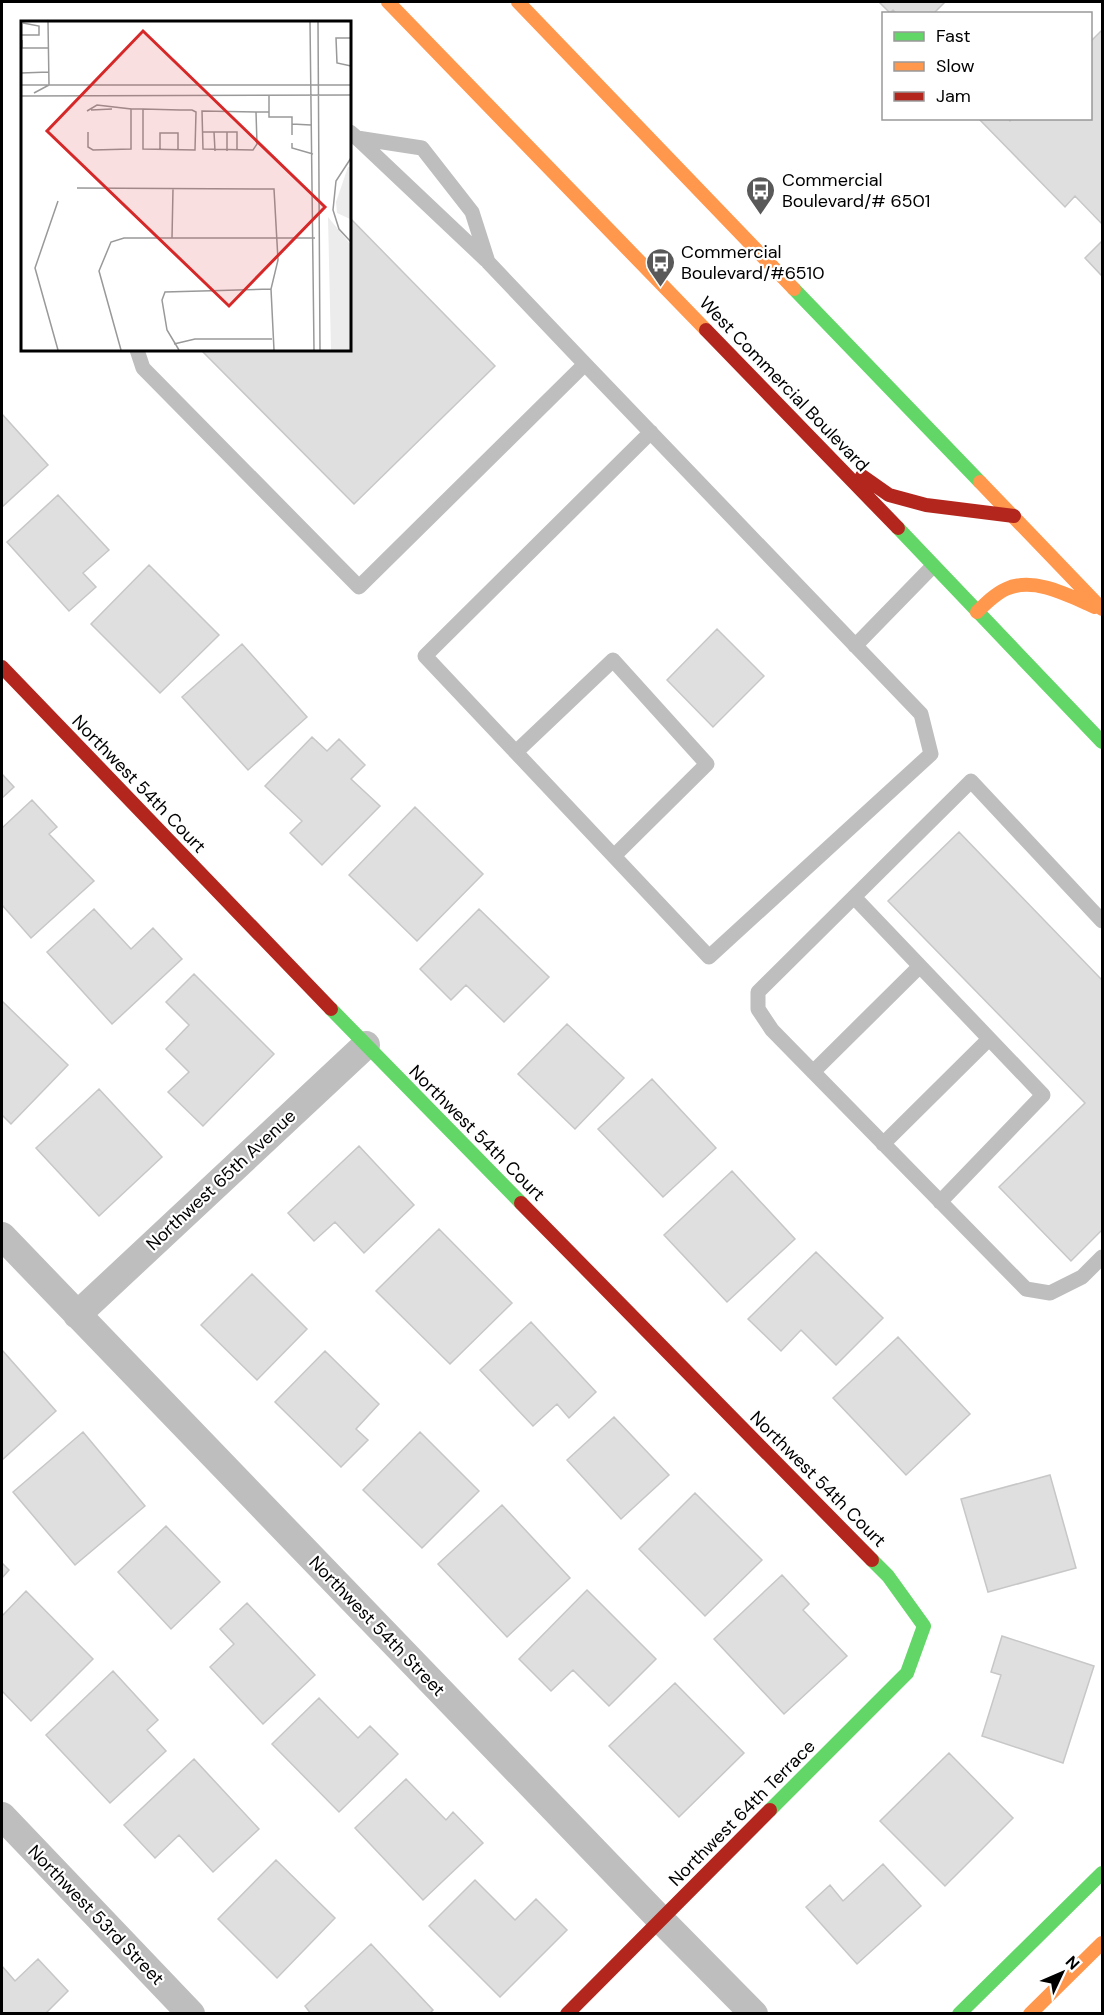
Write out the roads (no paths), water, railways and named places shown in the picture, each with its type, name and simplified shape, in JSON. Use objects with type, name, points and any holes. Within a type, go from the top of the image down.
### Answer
[{"type":"main road","name":"West Commercial Boulevard","points":[[388,2],[825,452],[1102,742]]},
{"type":"main road","points":[[518,2],[1102,609]]},
{"type":"main road","points":[[825,452],[889,495],[926,505],[1014,516]]},
{"type":"main road","points":[[977,612],[995,595],[1014,586],[1034,586],[1102,609]]},
{"type":"main road","name":"Northwest 54th Court","points":[[2,667],[366,1045],[888,1576],[924,1626]]},
{"type":"main road","name":"Northwest 64th Terrace","points":[[567,2013],[907,1674],[924,1626]]},
{"type":"main road","points":[[959,2013],[1102,1873]]},
{"type":"main road","points":[[1030,2013],[1102,1943]]},
{"type":"street","name":"Northwest 65th Avenue","points":[[77,1315],[366,1045]]},
{"type":"street","name":"Northwest 54th Street","points":[[2,1236],[661,1920],[754,2013]]},
{"type":"street","name":"Northwest 53rd Street","points":[[2,1816],[191,2013]]},
{"type":"lane","points":[[353,135],[488,262],[651,432],[855,646],[921,714],[932,754],[709,957],[425,656],[651,432]]},
{"type":"lane","points":[[353,135],[422,147],[472,212],[488,262]]},
{"type":"lane","points":[[137,351],[143,368],[359,587],[585,364]]},
{"type":"lane","points":[[855,646],[933,566]]},
{"type":"lane","points":[[516,752],[613,660],[707,764],[614,856]]},
{"type":"lane","points":[[1102,921],[971,781],[759,992],[758,1010],[772,1030],[1026,1289],[1050,1293],[1082,1277],[1102,1257]]},
{"type":"lane","points":[[854,897],[1043,1095],[940,1202]]},
{"type":"lane","points":[[813,1072],[920,966]]},
{"type":"lane","points":[[883,1144],[989,1039]]},
{"type":"place","name":"Commercial Boulevard/# 6501","points":[[761,216]]},
{"type":"place","name":"Commercial Boulevard/#6510","points":[[660,288]]}]
